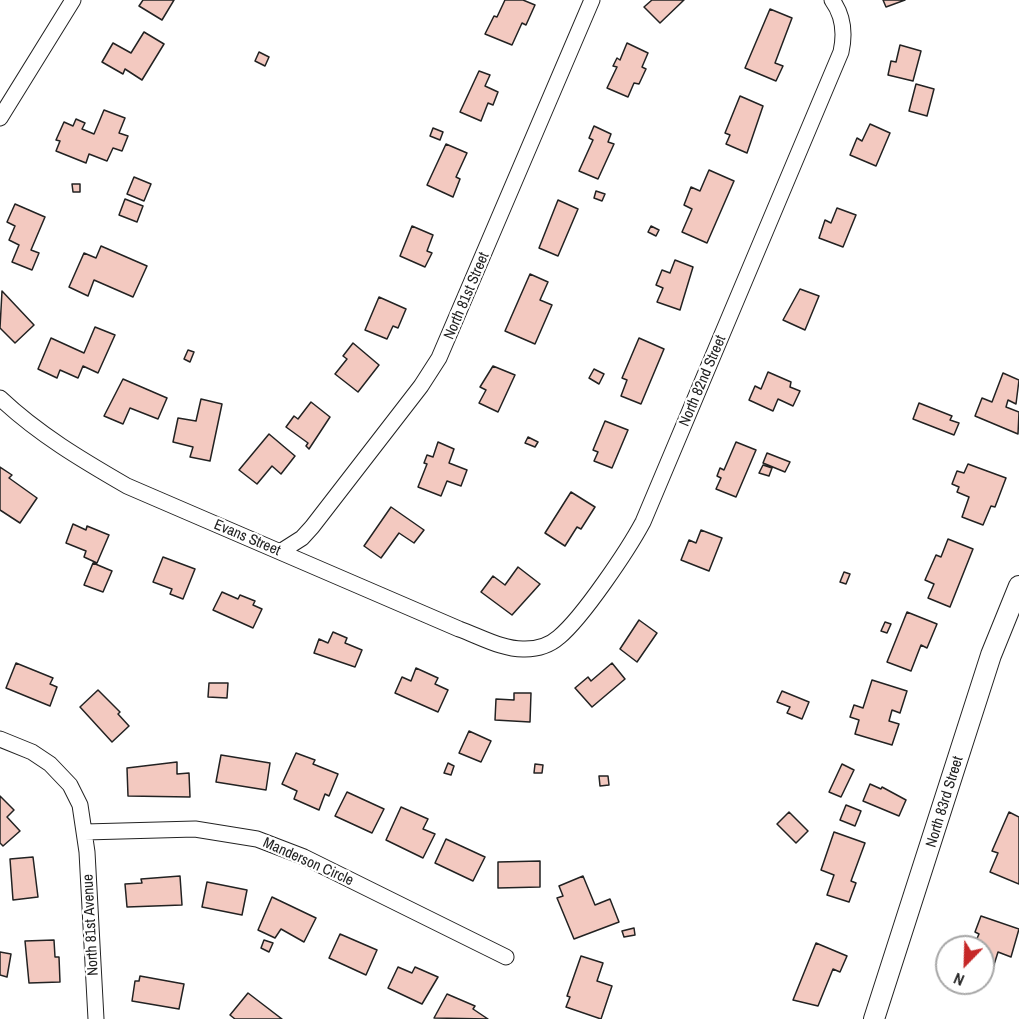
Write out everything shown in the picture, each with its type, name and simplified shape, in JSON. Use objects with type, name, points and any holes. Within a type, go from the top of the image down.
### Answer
[{"type":"street","points":[[0,118],[73,0]]},
{"type":"street","name":"North 81st Street","points":[[280,552],[302,538],[312,527],[421,386],[440,357],[592,0]]},
{"type":"street","name":"North 82nd Street","points":[[511,648],[539,647],[561,636],[634,539],[838,61],[843,30],[840,15],[832,0]]},
{"type":"street","name":"Evans Street","points":[[0,398],[45,436],[84,462],[127,486],[511,648]]},
{"type":"street","name":"North 83rd Street","points":[[874,1019],[991,655],[1019,586]]},
{"type":"street","points":[[0,739],[32,752],[60,773],[80,805],[85,832]]},
{"type":"street","name":"Manderson Circle","points":[[85,832],[195,829],[256,839],[304,857],[506,957]]},
{"type":"street","name":"North 81st Avenue","points":[[85,832],[96,1019]]},
{"type":"building","points":[[143,0],[174,0],[162,20],[139,6]]},
{"type":"building","points":[[505,0],[523,0],[535,5],[526,25],[522,23],[512,45],[485,34]]},
{"type":"building","points":[[652,0],[684,0],[660,23],[644,7]]},
{"type":"building","points":[[883,0],[905,0],[886,7]]},
{"type":"building","points":[[770,9],[792,18],[775,63],[783,66],[776,81],[745,68]]},
{"type":"building","points":[[144,32],[164,44],[142,80],[125,69],[123,74],[102,62],[113,43],[131,53]]},
{"type":"building","points":[[627,43],[648,53],[642,67],[646,69],[639,84],[634,83],[628,97],[607,88],[617,67],[613,66],[617,58],[620,60]]},
{"type":"building","points":[[900,45],[921,51],[913,81],[888,75],[891,61],[896,62]]},
{"type":"building","points":[[259,52],[269,57],[265,66],[255,61]]},
{"type":"building","points":[[479,71],[490,75],[485,86],[498,92],[493,105],[488,103],[481,121],[460,112]]},
{"type":"building","points":[[916,84],[934,89],[927,116],[909,111]]},
{"type":"building","points":[[740,96],[763,106],[747,153],[726,144],[730,135],[725,133]]},
{"type":"building","points":[[104,110],[125,118],[119,133],[128,136],[122,151],[113,148],[107,161],[89,154],[86,163],[56,151],[60,141],[56,140],[64,122],[73,126],[76,119],[85,123],[82,129],[94,134]]},
{"type":"building","points":[[870,124],[890,133],[876,166],[850,155],[857,138],[862,141]]},
{"type":"building","points":[[594,126],[611,134],[608,142],[614,144],[598,179],[579,171],[593,140],[589,138]]},
{"type":"building","points":[[433,128],[443,132],[440,140],[430,136]]},
{"type":"building","points":[[446,144],[467,153],[456,177],[460,179],[453,197],[427,185]]},
{"type":"building","points":[[709,170],[734,181],[707,243],[682,232],[692,209],[684,205],[691,187],[700,191]]},
{"type":"building","points":[[134,177],[151,184],[144,201],[127,194]]},
{"type":"building","points":[[72,184],[80,184],[80,192],[73,192]]},
{"type":"building","points":[[596,191],[605,194],[602,201],[594,198]]},
{"type":"building","points":[[125,199],[143,206],[137,222],[119,215]]},
{"type":"building","points":[[558,200],[578,209],[558,256],[539,248]]},
{"type":"building","points":[[15,204],[45,217],[31,250],[39,253],[32,270],[12,262],[19,245],[9,240],[15,226],[7,222]]},
{"type":"building","points":[[837,208],[856,215],[843,247],[819,238],[825,220],[831,223]]},
{"type":"building","points":[[412,226],[433,235],[427,251],[432,253],[425,267],[400,256]]},
{"type":"building","points":[[651,226],[659,230],[656,236],[648,232]]},
{"type":"building","points":[[101,246],[147,266],[133,297],[94,280],[88,296],[69,287],[84,253],[96,258]]},
{"type":"building","points":[[675,260],[693,267],[680,310],[657,302],[663,288],[656,285],[662,270],[670,273]]},
{"type":"building","points":[[530,274],[548,282],[540,300],[552,305],[535,344],[505,331]]},
{"type":"building","points":[[800,289],[819,296],[805,330],[783,320]]},
{"type":"building","points":[[2,291],[34,325],[15,343],[0,328]]},
{"type":"building","points":[[379,297],[406,309],[398,328],[393,326],[387,339],[365,330]]},
{"type":"building","points":[[95,327],[115,335],[98,373],[83,366],[78,378],[60,370],[57,378],[38,369],[51,338],[84,353]]},
{"type":"building","points":[[639,338],[664,349],[641,404],[621,396],[627,380],[622,378]]},
{"type":"building","points":[[353,343],[379,365],[358,392],[335,374],[347,359],[343,356]]},
{"type":"building","points":[[188,350],[194,352],[190,362],[184,359]]},
{"type":"building","points":[[493,366],[515,375],[498,412],[479,403],[486,390],[480,387]]},
{"type":"building","points":[[594,369],[604,374],[599,384],[589,378]]},
{"type":"building","points":[[768,372],[791,382],[790,387],[800,391],[793,406],[778,399],[773,411],[749,400],[755,386],[761,389]]},
{"type":"building","points":[[1003,373],[1019,380],[1016,404],[1008,400],[1006,407],[1019,412],[1018,434],[975,416],[982,398],[992,402]]},
{"type":"building","points":[[123,379],[167,398],[158,419],[130,408],[123,424],[104,416]]},
{"type":"building","points":[[201,399],[222,404],[210,461],[190,457],[193,447],[173,442],[178,418],[196,421]]},
{"type":"building","points":[[311,402],[330,417],[309,449],[306,446],[308,443],[286,427],[294,416],[298,419]]},
{"type":"building","points":[[919,403],[952,416],[950,420],[959,423],[954,435],[913,419]]},
{"type":"building","points":[[605,421],[628,430],[612,468],[594,461],[598,452],[593,450]]},
{"type":"building","points":[[269,434],[295,456],[281,474],[272,466],[257,484],[239,470]]},
{"type":"building","points":[[528,437],[538,442],[535,447],[525,443]]},
{"type":"building","points":[[438,442],[454,449],[449,463],[467,470],[461,486],[447,481],[441,496],[418,487],[427,464],[424,463],[427,455],[433,457]]},
{"type":"building","points":[[736,442],[756,450],[736,497],[716,489],[721,478],[717,476],[720,468],[724,470]]},
{"type":"building","points":[[767,453],[790,462],[785,472],[763,463]]},
{"type":"building","points":[[968,464],[1006,478],[995,507],[991,506],[983,525],[962,517],[969,497],[957,492],[959,487],[952,484],[957,471],[964,473]]},
{"type":"building","points":[[763,465],[772,468],[769,476],[759,473]]},
{"type":"building","points":[[0,467],[12,475],[9,478],[37,498],[20,523],[0,510]]},
{"type":"building","points":[[571,492],[595,507],[581,529],[577,527],[565,546],[545,533]]},
{"type":"building","points":[[391,507],[424,530],[414,543],[399,533],[381,558],[364,546]]},
{"type":"building","points":[[73,524],[86,530],[87,526],[109,535],[97,563],[84,557],[86,551],[66,543]]},
{"type":"building","points":[[701,530],[722,538],[709,571],[681,560],[689,540],[696,543]]},
{"type":"building","points":[[948,539],[973,549],[950,607],[928,598],[934,584],[925,580],[936,555],[941,557]]},
{"type":"building","points":[[163,557],[195,569],[183,599],[170,594],[172,589],[153,582]]},
{"type":"building","points":[[93,563],[112,571],[103,592],[84,585]]},
{"type":"building","points":[[518,567],[540,584],[512,615],[481,592],[493,576],[505,585]]},
{"type":"building","points":[[844,572],[850,574],[846,584],[840,582]]},
{"type":"building","points":[[222,592],[238,599],[240,595],[255,601],[253,605],[262,609],[253,628],[213,610]]},
{"type":"building","points":[[907,612],[937,624],[927,648],[921,645],[911,671],[887,662]]},
{"type":"building","points":[[639,620],[657,633],[637,662],[620,649]]},
{"type":"building","points":[[885,622],[891,624],[887,633],[881,631]]},
{"type":"building","points":[[333,632],[347,638],[345,643],[362,650],[355,667],[314,653],[319,639],[328,643]]},
{"type":"building","points":[[16,663],[53,678],[50,684],[57,687],[50,706],[6,688]]},
{"type":"building","points":[[612,663],[625,679],[592,707],[575,688],[588,677],[591,681]]},
{"type":"building","points":[[416,668],[438,678],[435,684],[448,690],[438,712],[395,693],[402,677],[411,681]]},
{"type":"building","points":[[872,680],[907,691],[900,713],[892,710],[889,721],[899,724],[892,745],[855,734],[859,720],[850,717],[854,705],[863,708]]},
{"type":"building","points":[[209,683],[228,683],[227,698],[208,697]]},
{"type":"building","points":[[98,690],[120,712],[118,714],[129,726],[112,742],[80,707]]},
{"type":"building","points":[[782,691],[809,702],[802,719],[787,713],[790,707],[777,702]]},
{"type":"building","points":[[514,693],[531,693],[530,722],[495,720],[496,699],[514,700]]},
{"type":"building","points":[[469,731],[491,741],[481,762],[459,753]]},
{"type":"building","points":[[296,753],[315,760],[313,764],[338,774],[329,796],[325,794],[319,810],[294,799],[297,791],[282,784]]},
{"type":"building","points":[[221,755],[270,763],[266,790],[216,782]]},
{"type":"building","points":[[177,762],[177,774],[189,773],[190,797],[128,796],[127,768]]},
{"type":"building","points":[[448,763],[454,766],[451,775],[444,773]]},
{"type":"building","points":[[535,764],[543,765],[542,773],[534,773]]},
{"type":"building","points":[[842,764],[854,770],[841,797],[829,792]]},
{"type":"building","points":[[599,776],[608,776],[609,785],[600,786]]},
{"type":"building","points":[[870,784],[881,789],[882,787],[906,800],[899,816],[863,801]]},
{"type":"building","points":[[347,792],[384,809],[372,833],[335,816]]},
{"type":"building","points":[[0,796],[14,810],[7,817],[20,831],[3,846],[0,843]]},
{"type":"building","points":[[846,805],[861,811],[855,826],[840,820]]},
{"type":"building","points":[[401,807],[428,819],[423,829],[435,834],[423,858],[386,840]]},
{"type":"building","points":[[789,812],[808,831],[796,843],[777,824]]},
{"type":"building","points":[[1009,812],[1019,817],[1019,884],[990,872],[998,853],[992,851]]},
{"type":"building","points":[[834,832],[865,843],[851,881],[856,883],[849,902],[827,895],[834,875],[821,870]]},
{"type":"building","points":[[446,839],[485,857],[473,881],[435,863]]},
{"type":"building","points":[[33,857],[38,897],[13,900],[10,859]]},
{"type":"building","points":[[540,861],[540,887],[498,888],[498,862]]},
{"type":"building","points":[[180,876],[182,905],[127,907],[125,884],[142,883],[141,879]]},
{"type":"building","points":[[583,876],[595,905],[610,899],[619,922],[574,939],[557,898],[563,896],[559,886]]},
{"type":"building","points":[[207,882],[247,890],[242,915],[202,907]]},
{"type":"building","points":[[272,897],[316,918],[304,942],[281,929],[275,938],[258,930]]},
{"type":"building","points":[[981,916],[1019,929],[1011,957],[998,952],[995,962],[995,935],[979,935],[975,932]]},
{"type":"building","points":[[634,928],[635,935],[624,937],[622,931]]},
{"type":"building","points":[[340,934],[377,950],[366,975],[329,958]]},
{"type":"building","points":[[54,940],[55,957],[59,957],[60,982],[29,983],[25,941]]},
{"type":"building","points":[[264,940],[273,943],[269,952],[261,948]]},
{"type":"building","points":[[816,943],[847,956],[840,972],[833,969],[818,1006],[793,1000]]},
{"type":"building","points":[[0,952],[11,954],[7,977],[0,975]]},
{"type":"building","points":[[581,956],[603,963],[597,981],[612,986],[601,1019],[566,1007],[570,997],[567,996]]},
{"type":"building","points":[[398,967],[412,973],[415,967],[438,977],[422,1004],[388,988]]},
{"type":"building","points":[[140,976],[184,984],[179,1009],[132,1001],[135,981],[139,981]]},
{"type":"building","points":[[248,993],[282,1019],[235,1019],[230,1015]]},
{"type":"building","points":[[447,994],[475,1006],[473,1009],[488,1019],[434,1018]]}]
